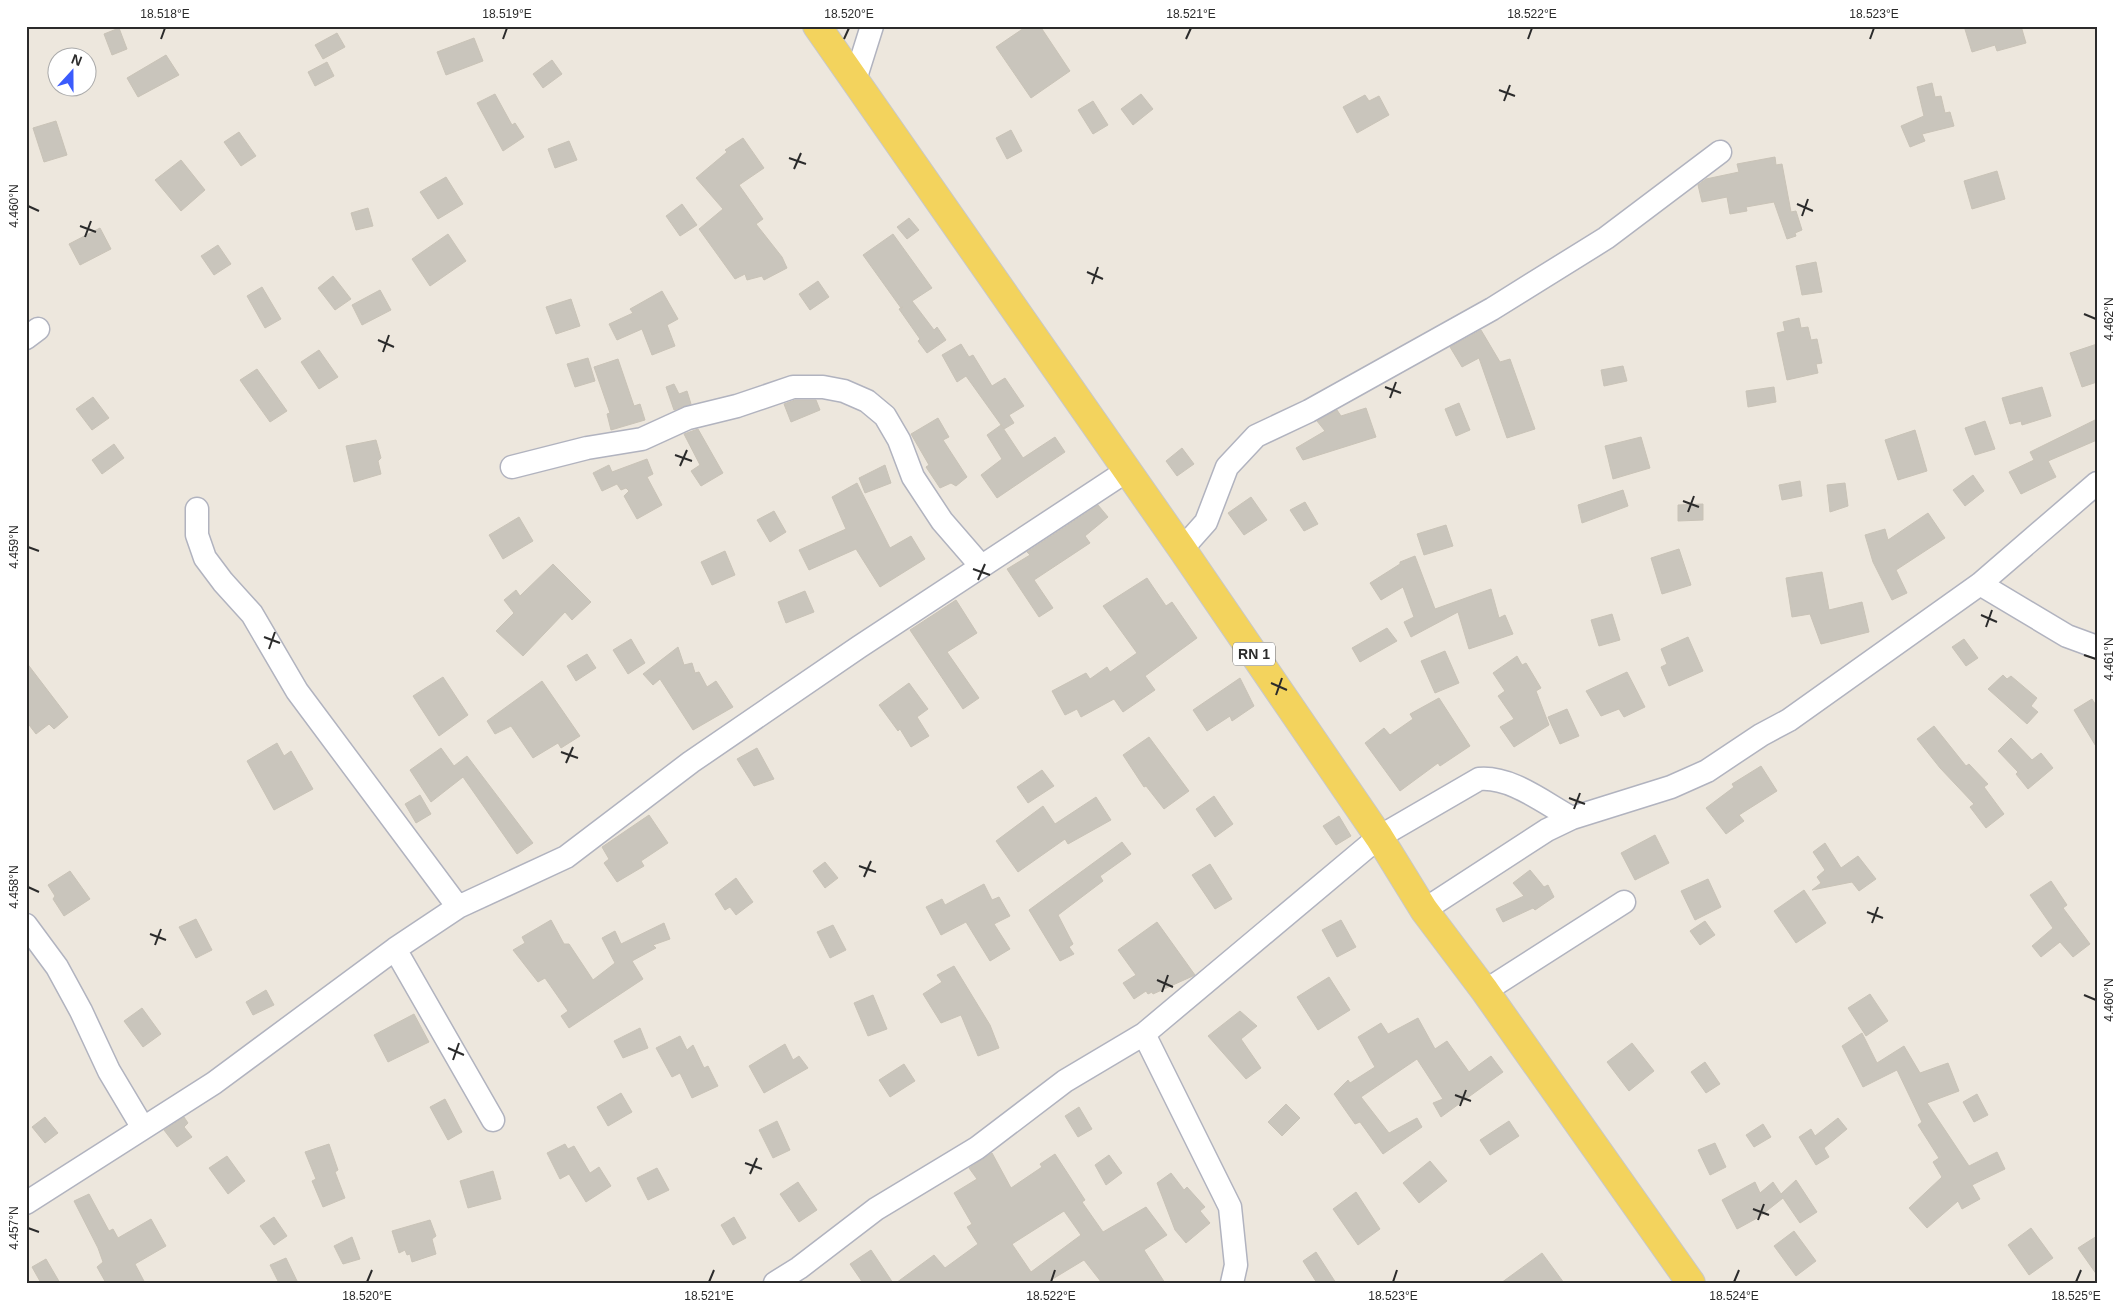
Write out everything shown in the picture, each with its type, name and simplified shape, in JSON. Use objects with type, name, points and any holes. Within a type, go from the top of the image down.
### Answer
[{"type":"main road","name":"RN 1","points":[[817,26],[1182,548],[1378,837],[1424,910],[1485,991],[1691,1283]]},
{"type":"street","points":[[855,80],[872,26]]},
{"type":"street","points":[[1182,548],[1206,522],[1227,468],[1256,436],[1317,406],[1500,304],[1606,238],[1720,152]]},
{"type":"street","points":[[512,467],[587,448],[642,439],[688,418],[737,406],[793,387],[823,387],[844,391],[868,401],[885,416],[899,440],[912,477],[942,521],[982,566]]},
{"type":"street","points":[[26,1203],[214,1084],[396,949],[458,907],[566,857],[691,762],[1128,470]]},
{"type":"street","points":[[1424,910],[1547,830],[1572,818],[1671,787],[1707,771],[1761,735],[1789,720],[1980,584],[2097,483]]},
{"type":"street","points":[[197,509],[197,535],[205,558],[222,582],[252,614],[297,691],[458,907]]},
{"type":"street","points":[[1980,584],[2067,636],[2097,647]]},
{"type":"street","points":[[775,1283],[799,1268],[876,1209],[977,1148],[1065,1081],[1144,1034],[1378,837],[1479,779],[1492,778],[1506,782],[1572,818]]},
{"type":"street","points":[[1485,991],[1624,902]]},
{"type":"street","points":[[26,924],[57,967],[81,1011],[109,1072],[143,1128]]},
{"type":"street","points":[[396,949],[494,1120]]},
{"type":"street","points":[[1144,1034],[1230,1207],[1236,1265],[1232,1283]]},
{"type":"building","points":[[1027,26],[1040,26],[1070,71],[1031,98],[996,47]]},
{"type":"building","points":[[1964,26],[2021,26],[2026,43],[1997,51],[1995,45],[1972,52]]},
{"type":"building","points":[[119,28],[127,49],[112,55],[104,34]]},
{"type":"building","points":[[337,33],[345,47],[323,59],[315,45]]},
{"type":"building","points":[[474,38],[483,61],[446,75],[437,52]]},
{"type":"building","points":[[166,55],[179,75],[138,97],[127,78]]},
{"type":"building","points":[[552,60],[562,74],[543,88],[533,74]]},
{"type":"building","points":[[327,62],[334,76],[315,86],[308,72]]},
{"type":"building","points":[[1932,83],[1935,97],[1941,96],[1945,113],[1950,112],[1954,126],[1922,134],[1925,141],[1910,147],[1901,126],[1924,116],[1917,87]]},
{"type":"building","points":[[495,94],[512,125],[515,123],[524,137],[503,151],[477,103]]},
{"type":"building","points":[[1141,94],[1153,109],[1133,125],[1121,109]]},
{"type":"building","points":[[1365,95],[1369,101],[1379,96],[1389,115],[1357,133],[1343,107]]},
{"type":"building","points":[[1093,101],[1108,125],[1093,134],[1078,110]]},
{"type":"building","points":[[56,121],[67,155],[44,162],[33,128]]},
{"type":"building","points":[[1011,130],[1022,151],[1007,159],[996,138]]},
{"type":"building","points":[[239,132],[256,156],[241,166],[224,142]]},
{"type":"building","points":[[743,138],[764,168],[739,185],[763,219],[756,224],[782,257],[787,268],[764,280],[762,276],[747,280],[745,274],[735,279],[699,229],[723,209],[696,178],[727,152],[725,150]]},
{"type":"building","points":[[569,141],[577,160],[555,168],[548,149]]},
{"type":"building","points":[[1775,157],[1776,165],[1782,164],[1791,212],[1796,211],[1802,230],[1795,233],[1796,236],[1787,239],[1774,202],[1746,207],[1747,211],[1730,214],[1727,197],[1702,202],[1698,185],[1706,179],[1739,172],[1737,164]]},
{"type":"building","points":[[181,160],[205,190],[181,211],[155,180]]},
{"type":"building","points":[[1997,171],[2005,199],[1972,209],[1964,181]]},
{"type":"building","points":[[446,177],[463,204],[438,219],[420,192]]},
{"type":"building","points":[[682,204],[697,225],[680,236],[666,216]]},
{"type":"building","points":[[368,208],[373,226],[356,230],[351,213]]},
{"type":"building","points":[[909,218],[919,230],[907,239],[897,227]]},
{"type":"building","points":[[100,228],[111,249],[80,265],[69,244]]},
{"type":"building","points":[[448,234],[466,261],[430,286],[412,259]]},
{"type":"building","points":[[893,234],[932,288],[912,301],[934,330],[937,327],[946,340],[927,353],[918,341],[920,339],[899,309],[901,308],[863,255]]},
{"type":"building","points":[[218,245],[231,264],[214,275],[201,256]]},
{"type":"building","points":[[1816,262],[1822,292],[1802,295],[1796,266]]},
{"type":"building","points":[[333,276],[351,299],[335,310],[318,288]]},
{"type":"building","points":[[818,281],[829,297],[810,310],[799,294]]},
{"type":"building","points":[[262,287],[281,319],[265,328],[247,296]]},
{"type":"building","points":[[380,290],[391,310],[362,325],[352,305]]},
{"type":"building","points":[[662,291],[678,319],[667,325],[675,346],[652,355],[642,329],[617,340],[609,324],[633,313],[630,309]]},
{"type":"building","points":[[571,299],[580,326],[556,334],[546,307]]},
{"type":"building","points":[[1799,318],[1801,328],[1808,327],[1811,340],[1817,339],[1822,363],[1816,364],[1818,373],[1787,380],[1777,333],[1785,331],[1783,322]]},
{"type":"building","points":[[1481,330],[1500,362],[1510,359],[1535,429],[1507,438],[1479,358],[1462,367],[1450,347]]},
{"type":"building","points":[[961,344],[969,357],[973,355],[992,386],[1005,378],[1024,406],[1009,415],[1014,423],[1004,429],[966,376],[957,382],[942,355]]},
{"type":"building","points":[[2097,344],[2097,382],[2082,387],[2070,353]]},
{"type":"building","points":[[319,350],[338,377],[319,389],[301,362]]},
{"type":"building","points":[[588,358],[595,381],[575,387],[567,364]]},
{"type":"building","points":[[618,359],[634,406],[640,404],[645,420],[611,430],[607,414],[610,413],[594,367]]},
{"type":"building","points":[[1623,366],[1627,381],[1604,386],[1601,370]]},
{"type":"building","points":[[257,369],[287,411],[270,422],[240,380]]},
{"type":"building","points":[[674,384],[679,394],[687,391],[691,404],[674,410],[666,387]]},
{"type":"building","points":[[1774,387],[1776,402],[1748,407],[1746,391]]},
{"type":"building","points":[[2042,387],[2051,416],[2022,425],[2021,421],[2010,424],[2002,398]]},
{"type":"building","points":[[93,397],[109,418],[92,430],[76,409]]},
{"type":"building","points":[[795,400],[816,400],[820,410],[791,422],[784,404]]},
{"type":"building","points":[[1459,403],[1470,430],[1456,436],[1445,409]]},
{"type":"building","points":[[1366,408],[1376,437],[1303,460],[1296,448],[1325,431],[1317,421],[1337,410],[1341,416]]},
{"type":"building","points":[[938,418],[949,437],[943,440],[967,477],[956,486],[951,483],[940,488],[926,467],[929,465],[911,434]]},
{"type":"building","points":[[2097,419],[2097,440],[2048,461],[2056,477],[2021,494],[2009,472],[2034,460],[2030,452]]},
{"type":"building","points":[[1985,421],[1995,449],[1975,455],[1965,428]]},
{"type":"building","points":[[1001,425],[1023,458],[1055,437],[1065,452],[997,498],[981,475],[1002,459],[987,435]]},
{"type":"building","points":[[698,429],[723,473],[701,486],[691,471],[700,465],[684,434]]},
{"type":"building","points":[[1915,430],[1927,471],[1898,480],[1885,440]]},
{"type":"building","points":[[1641,437],[1650,468],[1613,479],[1605,446]]},
{"type":"building","points":[[376,440],[381,458],[378,461],[381,474],[354,482],[346,446]]},
{"type":"building","points":[[114,444],[124,458],[102,474],[92,460]]},
{"type":"building","points":[[1182,448],[1194,464],[1177,476],[1166,461]]},
{"type":"building","points":[[647,459],[653,474],[647,477],[662,505],[637,519],[624,496],[629,491],[626,488],[621,490],[617,484],[602,491],[593,473],[609,465],[612,472]]},
{"type":"building","points":[[885,465],[891,483],[865,493],[859,478]]},
{"type":"building","points":[[1973,475],[1984,491],[1965,506],[1953,490]]},
{"type":"building","points":[[1800,481],[1802,496],[1782,500],[1779,485]]},
{"type":"building","points":[[857,483],[890,548],[911,536],[925,559],[880,587],[856,549],[809,570],[799,550],[846,529],[832,497]]},
{"type":"building","points":[[1845,483],[1848,506],[1830,512],[1827,485]]},
{"type":"building","points":[[1623,490],[1628,506],[1582,523],[1578,505]]},
{"type":"building","points":[[1251,497],[1267,520],[1244,535],[1228,513]]},
{"type":"building","points":[[1305,502],[1318,524],[1304,531],[1290,510]]},
{"type":"building","points":[[1703,504],[1703,520],[1678,521],[1678,505]]},
{"type":"building","points":[[1098,505],[1108,517],[1085,536],[1090,543],[1034,580],[1053,608],[1039,617],[1007,569],[1030,555],[1027,552]]},
{"type":"building","points":[[774,511],[786,532],[770,542],[757,520]]},
{"type":"building","points":[[1928,513],[1945,538],[1896,570],[1907,593],[1892,600],[1873,562],[1865,535],[1885,529],[1888,540]]},
{"type":"building","points":[[519,517],[533,541],[503,559],[489,535]]},
{"type":"building","points":[[1446,525],[1453,546],[1424,555],[1417,534]]},
{"type":"building","points":[[1679,549],[1691,585],[1662,594],[1651,558]]},
{"type":"building","points":[[725,551],[735,575],[712,585],[701,562]]},
{"type":"building","points":[[1415,556],[1435,609],[1491,589],[1499,618],[1505,615],[1513,634],[1469,649],[1458,612],[1411,637],[1404,622],[1414,617],[1403,587],[1381,600],[1370,583],[1400,564],[1400,562]]},
{"type":"building","points":[[553,564],[591,602],[572,620],[565,612],[523,656],[496,631],[514,613],[504,600],[516,590],[520,596]]},
{"type":"building","points":[[1822,572],[1829,610],[1862,602],[1869,632],[1821,644],[1810,614],[1792,617],[1786,578]]},
{"type":"building","points":[[1147,578],[1166,606],[1172,602],[1197,638],[1145,676],[1155,690],[1123,712],[1114,699],[1081,717],[1077,709],[1065,715],[1052,691],[1086,673],[1090,679],[1107,667],[1110,672],[1137,653],[1103,606]]},
{"type":"building","points":[[805,591],[814,612],[786,623],[778,602]]},
{"type":"building","points":[[956,600],[977,633],[947,652],[979,698],[963,709],[910,630]]},
{"type":"building","points":[[1612,614],[1620,640],[1599,646],[1591,620]]},
{"type":"building","points":[[1387,628],[1397,641],[1360,662],[1352,648]]},
{"type":"building","points":[[1688,637],[1703,671],[1669,686],[1661,667],[1667,664],[1661,649]]},
{"type":"building","points":[[631,639],[645,663],[628,674],[613,650]]},
{"type":"building","points":[[1964,639],[1978,658],[1966,666],[1952,647]]},
{"type":"building","points":[[678,647],[684,665],[692,663],[695,673],[699,672],[707,687],[716,681],[733,707],[693,730],[660,679],[653,685],[643,674]]},
{"type":"building","points":[[1445,651],[1459,683],[1435,693],[1421,661]]},
{"type":"building","points":[[587,654],[596,668],[576,681],[567,666]]},
{"type":"building","points":[[1517,656],[1522,665],[1526,663],[1541,688],[1536,691],[1549,725],[1514,747],[1500,727],[1514,719],[1498,696],[1505,691],[1493,673]]},
{"type":"building","points":[[26,662],[68,717],[54,729],[49,724],[36,734],[26,721]]},
{"type":"building","points":[[1627,672],[1645,707],[1624,717],[1619,709],[1601,716],[1586,691]]},
{"type":"building","points":[[2003,675],[2007,679],[2011,676],[2037,698],[2031,706],[2038,712],[2027,724],[1988,689]]},
{"type":"building","points":[[443,677],[468,715],[439,736],[413,696]]},
{"type":"building","points":[[1240,678],[1254,706],[1232,721],[1230,716],[1207,731],[1193,710]]},
{"type":"building","points":[[542,681],[580,736],[561,748],[558,743],[533,758],[511,726],[495,734],[487,721]]},
{"type":"building","points":[[909,683],[928,709],[917,717],[929,736],[911,747],[900,729],[898,731],[879,705]]},
{"type":"building","points":[[1439,698],[1470,746],[1440,766],[1438,763],[1400,791],[1365,743],[1384,728],[1390,735],[1413,719],[1410,714]]},
{"type":"building","points":[[2092,699],[2097,707],[2097,748],[2074,710]]},
{"type":"building","points":[[1567,709],[1579,736],[1560,744],[1548,717]]},
{"type":"building","points":[[1934,726],[1966,766],[1969,764],[1988,784],[1984,787],[2004,814],[1986,828],[1970,807],[1974,804],[1940,768],[1917,739]]},
{"type":"building","points":[[1149,737],[1189,791],[1164,809],[1146,786],[1144,787],[1123,755]]},
{"type":"building","points":[[2011,738],[2032,760],[2041,753],[2053,768],[2028,789],[2016,774],[2018,772],[1998,751]]},
{"type":"building","points":[[277,743],[284,756],[291,751],[313,789],[274,810],[247,761]]},
{"type":"building","points":[[441,748],[454,766],[467,756],[533,843],[517,854],[463,777],[431,802],[410,770]]},
{"type":"building","points":[[757,748],[774,779],[754,786],[737,759]]},
{"type":"building","points":[[1761,766],[1777,791],[1739,815],[1744,821],[1726,834],[1706,808],[1734,787],[1732,784]]},
{"type":"building","points":[[1042,770],[1054,786],[1028,803],[1017,787]]},
{"type":"building","points":[[420,795],[431,814],[416,823],[405,804]]},
{"type":"building","points":[[1214,796],[1233,824],[1215,837],[1196,809]]},
{"type":"building","points":[[1096,797],[1111,820],[1068,844],[1065,839],[1018,872],[996,841],[1043,806],[1055,824]]},
{"type":"building","points":[[649,815],[668,843],[641,861],[644,866],[617,882],[604,863],[609,859],[602,847]]},
{"type":"building","points":[[1339,816],[1351,836],[1336,845],[1323,826]]},
{"type":"building","points":[[1655,835],[1669,863],[1635,880],[1621,853]]},
{"type":"building","points":[[1122,842],[1131,854],[1100,876],[1103,881],[1058,915],[1073,944],[1069,947],[1074,954],[1060,961],[1029,910]]},
{"type":"building","points":[[1825,843],[1841,868],[1858,856],[1876,879],[1859,891],[1852,882],[1812,890],[1821,883],[1817,877],[1825,870],[1813,852]]},
{"type":"building","points":[[825,862],[838,878],[825,888],[813,871]]},
{"type":"building","points":[[1210,864],[1232,899],[1215,909],[1192,875]]},
{"type":"building","points":[[1530,870],[1544,887],[1548,885],[1554,897],[1535,910],[1533,908],[1503,922],[1496,909],[1524,896],[1513,883]]},
{"type":"building","points":[[70,871],[90,899],[64,916],[53,899],[55,896],[48,885]]},
{"type":"building","points":[[736,878],[753,902],[736,915],[730,907],[725,910],[715,894]]},
{"type":"building","points":[[1708,879],[1721,907],[1695,920],[1681,891]]},
{"type":"building","points":[[2051,881],[2067,905],[2063,908],[2090,944],[2073,957],[2060,942],[2041,957],[2032,946],[2053,928],[2030,895]]},
{"type":"building","points":[[984,884],[992,900],[999,897],[1010,916],[994,924],[1010,949],[990,961],[966,922],[941,935],[926,907],[942,899],[945,905]]},
{"type":"building","points":[[1804,890],[1826,923],[1796,943],[1774,911]]},
{"type":"building","points":[[196,919],[212,950],[196,958],[179,927]]},
{"type":"building","points":[[551,920],[564,944],[569,944],[593,980],[615,963],[602,938],[615,931],[621,944],[664,923],[670,939],[653,945],[656,948],[632,961],[643,979],[569,1028],[561,1016],[568,1011],[545,978],[538,982],[513,950],[525,943],[522,937]]},
{"type":"building","points":[[1341,920],[1356,947],[1337,957],[1322,930]]},
{"type":"building","points":[[1705,921],[1715,935],[1700,945],[1690,931]]},
{"type":"building","points":[[1157,922],[1195,975],[1153,994],[1152,992],[1148,994],[1146,991],[1134,999],[1123,983],[1136,975],[1118,950]]},
{"type":"building","points":[[833,925],[846,950],[830,958],[817,932]]},
{"type":"building","points":[[954,966],[990,1025],[999,1048],[978,1056],[961,1015],[941,1023],[923,994],[942,982],[937,975]]},
{"type":"building","points":[[1329,977],[1350,1010],[1318,1030],[1297,997]]},
{"type":"building","points":[[266,990],[274,1005],[253,1015],[246,1002]]},
{"type":"building","points":[[1870,994],[1888,1021],[1866,1036],[1848,1008]]},
{"type":"building","points":[[873,995],[887,1029],[868,1036],[854,1003]]},
{"type":"building","points":[[142,1008],[161,1034],[143,1047],[124,1021]]},
{"type":"building","points":[[1240,1011],[1257,1026],[1241,1039],[1261,1068],[1246,1079],[1208,1036]]},
{"type":"building","points":[[414,1014],[429,1042],[388,1062],[374,1035]]},
{"type":"building","points":[[1418,1018],[1435,1049],[1447,1041],[1469,1072],[1491,1056],[1503,1072],[1441,1117],[1433,1103],[1443,1099],[1417,1059],[1361,1097],[1389,1133],[1417,1118],[1422,1127],[1383,1154],[1360,1122],[1355,1124],[1334,1094],[1348,1080],[1350,1083],[1375,1067],[1358,1037],[1381,1023],[1388,1034]]},
{"type":"building","points":[[640,1028],[648,1048],[623,1058],[614,1041]]},
{"type":"building","points":[[1862,1033],[1877,1063],[1904,1046],[1920,1073],[1948,1063],[1959,1091],[1927,1103],[1969,1166],[1997,1152],[2005,1169],[1972,1185],[1980,1199],[1962,1209],[1958,1201],[1927,1228],[1909,1208],[1942,1177],[1933,1162],[1939,1158],[1918,1125],[1922,1122],[1897,1070],[1863,1087],[1842,1046]]},
{"type":"building","points":[[680,1036],[687,1050],[693,1045],[704,1068],[708,1066],[718,1086],[692,1098],[680,1073],[672,1077],[656,1048]]},
{"type":"building","points":[[1632,1043],[1654,1071],[1629,1091],[1607,1062]]},
{"type":"building","points":[[785,1044],[793,1060],[799,1056],[808,1068],[764,1093],[749,1066]]},
{"type":"building","points":[[1705,1062],[1720,1084],[1706,1093],[1691,1072]]},
{"type":"building","points":[[904,1064],[915,1081],[890,1097],[879,1080]]},
{"type":"building","points":[[621,1093],[632,1112],[608,1126],[597,1107]]},
{"type":"building","points":[[1977,1094],[1988,1115],[1974,1122],[1963,1102]]},
{"type":"building","points":[[445,1099],[462,1132],[448,1140],[430,1107]]},
{"type":"building","points":[[1286,1104],[1300,1118],[1282,1136],[1268,1122]]},
{"type":"building","points":[[1079,1107],[1092,1129],[1078,1137],[1065,1116]]},
{"type":"building","points":[[45,1117],[58,1133],[45,1143],[32,1127]]},
{"type":"building","points":[[184,1117],[188,1123],[184,1127],[192,1137],[177,1147],[164,1130]]},
{"type":"building","points":[[1838,1118],[1847,1129],[1824,1148],[1829,1157],[1816,1165],[1799,1137],[1811,1129],[1815,1136]]},
{"type":"building","points":[[777,1121],[790,1150],[773,1158],[759,1130]]},
{"type":"building","points":[[1509,1121],[1519,1136],[1490,1155],[1480,1140]]},
{"type":"building","points":[[1763,1124],[1771,1137],[1754,1147],[1746,1135]]},
{"type":"building","points":[[1715,1143],[1726,1167],[1710,1175],[1698,1150]]},
{"type":"building","points":[[329,1144],[338,1170],[335,1172],[345,1198],[323,1207],[312,1181],[316,1179],[305,1152]]},
{"type":"building","points":[[565,1144],[568,1149],[574,1146],[590,1173],[599,1167],[611,1186],[586,1202],[569,1174],[560,1179],[547,1153]]},
{"type":"building","points":[[992,1153],[1011,1188],[1042,1167],[1040,1164],[1055,1154],[1085,1200],[1082,1202],[1103,1232],[1146,1207],[1167,1235],[1144,1250],[1165,1283],[1102,1283],[1084,1260],[1046,1283],[896,1283],[934,1255],[945,1268],[978,1244],[967,1227],[972,1224],[954,1193],[977,1179],[969,1168]],"holes":[[[1064,1211],[1081,1235],[1031,1272],[1012,1244]]]},
{"type":"building","points":[[1109,1155],[1122,1173],[1106,1185],[1095,1165]]},
{"type":"building","points":[[227,1156],[245,1181],[228,1194],[209,1168]]},
{"type":"building","points":[[1430,1161],[1447,1181],[1419,1203],[1403,1183]]},
{"type":"building","points":[[657,1168],[669,1190],[648,1200],[637,1178]]},
{"type":"building","points":[[493,1171],[501,1199],[468,1208],[460,1181]]},
{"type":"building","points":[[1171,1173],[1184,1190],[1187,1187],[1205,1207],[1200,1211],[1210,1223],[1186,1243],[1175,1230],[1157,1183]]},
{"type":"building","points":[[1796,1180],[1817,1212],[1800,1223],[1783,1198],[1759,1217],[1737,1229],[1722,1200],[1755,1182],[1760,1193],[1773,1182],[1781,1194]]},
{"type":"building","points":[[798,1182],[817,1210],[799,1222],[780,1194]]},
{"type":"building","points":[[1356,1192],[1380,1229],[1358,1245],[1333,1209]]},
{"type":"building","points":[[89,1194],[109,1231],[113,1229],[118,1238],[151,1219],[166,1246],[135,1264],[145,1283],[106,1283],[97,1267],[103,1262],[98,1248],[74,1201]]},
{"type":"building","points":[[274,1217],[287,1236],[274,1245],[260,1226]]},
{"type":"building","points":[[734,1217],[746,1238],[733,1245],[721,1225]]},
{"type":"building","points":[[430,1220],[436,1236],[432,1239],[436,1254],[412,1262],[410,1254],[407,1255],[405,1250],[399,1253],[392,1231]]},
{"type":"building","points":[[2031,1228],[2053,1258],[2029,1275],[2008,1245]]},
{"type":"building","points":[[1794,1231],[1816,1261],[1796,1276],[1774,1246]]},
{"type":"building","points":[[2097,1236],[2097,1275],[2078,1248]]},
{"type":"building","points":[[352,1237],[360,1259],[343,1264],[334,1246]]},
{"type":"building","points":[[871,1250],[893,1283],[863,1283],[850,1264]]},
{"type":"building","points":[[1316,1252],[1336,1283],[1317,1283],[1303,1261]]},
{"type":"building","points":[[1542,1253],[1564,1283],[1501,1283]]},
{"type":"building","points":[[286,1258],[298,1283],[279,1283],[270,1265]]},
{"type":"building","points":[[46,1259],[60,1283],[41,1283],[32,1267]]}]
